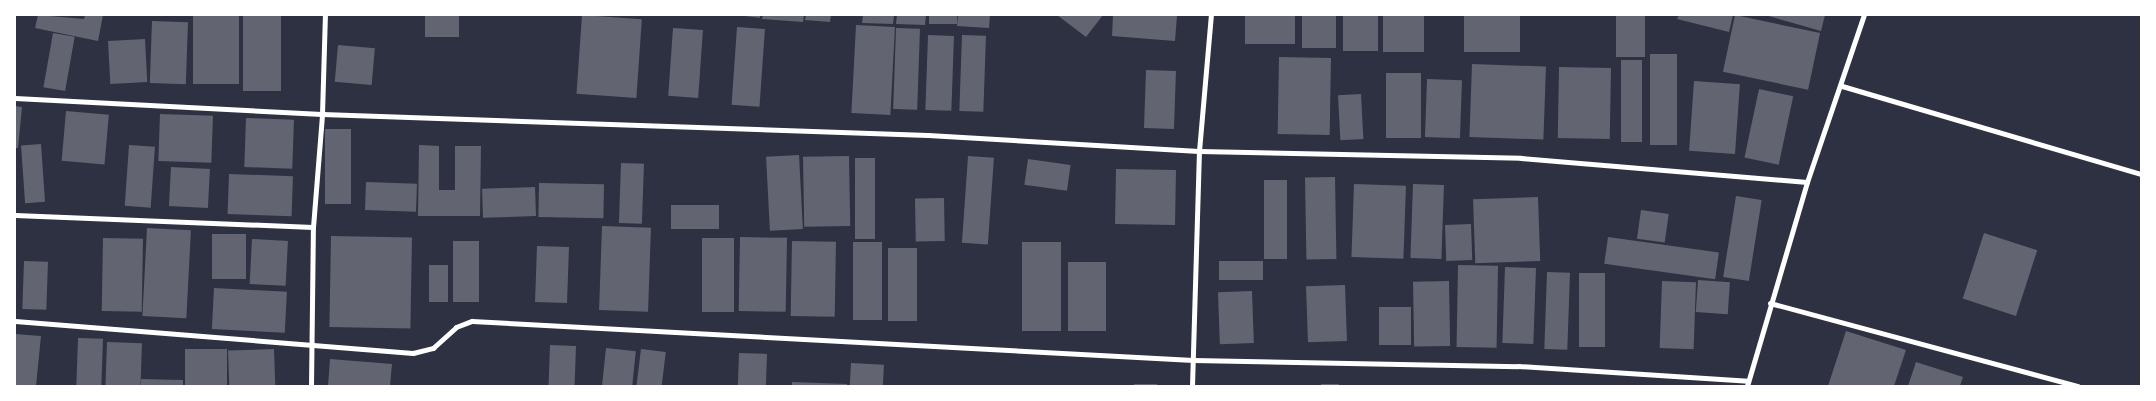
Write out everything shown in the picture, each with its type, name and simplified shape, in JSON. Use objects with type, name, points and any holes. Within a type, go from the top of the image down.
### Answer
[{"type":"street","points":[[311,386],[313,227],[322,114],[324,15]]},
{"type":"street","points":[[1192,386],[1199,151],[1211,15]]},
{"type":"street","points":[[15,321],[311,343],[413,353],[433,348],[456,327],[472,321],[1193,360],[1518,366],[1747,383],[1807,182],[1842,86],[1864,15]]},
{"type":"street","points":[[1842,86],[2141,174]]},
{"type":"street","points":[[15,98],[322,114],[928,135],[1199,151],[1521,158],[1807,182]]},
{"type":"street","points":[[15,215],[313,227]]},
{"type":"street","points":[[1770,303],[2078,386]]},
{"type":"building","points":[[38,15],[84,19],[85,15],[103,15],[98,41],[35,28]]},
{"type":"building","points":[[193,15],[239,15],[239,84],[193,84]]},
{"type":"building","points":[[243,15],[281,15],[281,91],[243,91]]},
{"type":"building","points":[[425,15],[459,15],[459,37],[425,37]]},
{"type":"building","points":[[582,15],[642,19],[636,98],[576,94]]},
{"type":"building","points":[[760,15],[760,18],[745,16]]},
{"type":"building","points":[[763,15],[804,15],[803,22],[762,19]]},
{"type":"building","points":[[806,15],[831,15],[830,22],[805,20]]},
{"type":"building","points":[[863,15],[894,15],[893,24],[862,23]]},
{"type":"building","points":[[897,15],[926,15],[925,25],[896,24]]},
{"type":"building","points":[[929,15],[957,15],[957,24],[929,24]]},
{"type":"building","points":[[958,15],[990,15],[989,28],[957,26]]},
{"type":"building","points":[[1057,15],[1103,15],[1086,37]]},
{"type":"building","points":[[1113,15],[1177,15],[1175,41],[1112,36]]},
{"type":"building","points":[[1245,15],[1295,15],[1295,44],[1245,44]]},
{"type":"building","points":[[1302,15],[1336,15],[1336,48],[1302,48]]},
{"type":"building","points":[[1343,15],[1378,15],[1378,51],[1343,51]]},
{"type":"building","points":[[1383,15],[1424,15],[1424,52],[1383,52]]},
{"type":"building","points":[[1464,15],[1520,15],[1520,52],[1464,52]]},
{"type":"building","points":[[1616,15],[1645,15],[1645,57],[1616,57]]},
{"type":"building","points":[[1679,15],[1733,15],[1729,32],[1677,19]]},
{"type":"building","points":[[1735,15],[1820,33],[1808,90],[1723,72]]},
{"type":"building","points":[[1765,15],[1825,15],[1821,31]]},
{"type":"building","points":[[152,21],[188,22],[186,84],[150,83]]},
{"type":"building","points":[[856,25],[895,27],[890,115],[851,113]]},
{"type":"building","points":[[737,27],[765,29],[759,107],[732,105]]},
{"type":"building","points":[[673,28],[703,30],[698,98],[668,96]]},
{"type":"building","points":[[896,28],[920,29],[917,110],[893,109]]},
{"type":"building","points":[[53,33],[75,37],[65,91],[43,87]]},
{"type":"building","points":[[928,35],[954,36],[951,111],[925,110]]},
{"type":"building","points":[[962,35],[986,36],[983,112],[959,111]]},
{"type":"building","points":[[145,39],[147,82],[110,84],[108,41]]},
{"type":"building","points":[[338,45],[375,48],[372,85],[335,82]]},
{"type":"building","points":[[1650,54],[1677,54],[1677,145],[1650,145]]},
{"type":"building","points":[[1279,57],[1331,58],[1330,135],[1278,134]]},
{"type":"building","points":[[1621,60],[1642,60],[1642,142],[1621,142]]},
{"type":"building","points":[[1472,64],[1546,67],[1543,140],[1469,137]]},
{"type":"building","points":[[1559,67],[1611,68],[1610,139],[1558,138]]},
{"type":"building","points":[[1146,70],[1176,71],[1174,129],[1144,128]]},
{"type":"building","points":[[1386,73],[1421,73],[1421,138],[1386,138]]},
{"type":"building","points":[[1427,79],[1462,80],[1460,138],[1425,137]]},
{"type":"building","points":[[1694,81],[1740,84],[1735,154],[1689,151]]},
{"type":"building","points":[[1759,89],[1793,96],[1779,165],[1744,157]]},
{"type":"building","points":[[1361,94],[1363,139],[1340,140],[1338,95]]},
{"type":"building","points":[[15,106],[22,107],[18,148],[15,148]]},
{"type":"building","points":[[66,111],[109,115],[104,165],[62,161]]},
{"type":"building","points":[[160,114],[213,116],[211,163],[158,161]]},
{"type":"building","points":[[246,118],[294,120],[292,169],[244,167]]},
{"type":"building","points":[[325,129],[351,129],[351,204],[325,204]]},
{"type":"building","points":[[41,144],[45,202],[25,203],[21,145]]},
{"type":"building","points":[[129,145],[155,147],[151,208],[125,206]]},
{"type":"building","points":[[419,145],[439,146],[439,190],[455,190],[455,146],[481,146],[480,216],[418,216]]},
{"type":"building","points":[[799,155],[803,229],[770,231],[766,157]]},
{"type":"building","points":[[849,156],[850,226],[804,227],[803,157]]},
{"type":"building","points":[[968,156],[994,158],[988,245],[962,243]]},
{"type":"building","points":[[855,158],[875,158],[875,239],[855,239]]},
{"type":"building","points":[[1028,159],[1071,165],[1067,191],[1024,185]]},
{"type":"building","points":[[621,163],[644,164],[642,224],[619,223]]},
{"type":"building","points":[[171,167],[210,169],[208,208],[169,206]]},
{"type":"building","points":[[1116,169],[1176,170],[1175,225],[1115,224]]},
{"type":"building","points":[[229,174],[293,176],[292,216],[228,214]]},
{"type":"building","points":[[1335,177],[1336,259],[1306,260],[1305,178]]},
{"type":"building","points":[[1264,180],[1287,180],[1287,259],[1264,259]]},
{"type":"building","points":[[366,182],[417,184],[416,212],[365,210]]},
{"type":"building","points":[[539,183],[604,184],[603,218],[538,217]]},
{"type":"building","points":[[1354,184],[1406,186],[1403,259],[1351,257]]},
{"type":"building","points":[[1413,184],[1444,185],[1441,259],[1410,258]]},
{"type":"building","points":[[535,187],[536,216],[483,218],[482,189]]},
{"type":"building","points":[[1736,196],[1762,200],[1749,281],[1723,277]]},
{"type":"building","points":[[1538,197],[1540,261],[1475,263],[1473,199]]},
{"type":"building","points":[[944,198],[945,241],[916,241],[915,199]]},
{"type":"building","points":[[671,205],[719,205],[719,229],[671,229]]},
{"type":"building","points":[[1641,210],[1669,214],[1665,243],[1637,239]]},
{"type":"building","points":[[1471,224],[1472,260],[1446,261],[1445,225]]},
{"type":"building","points":[[602,226],[651,228],[648,312],[599,310]]},
{"type":"building","points":[[147,228],[191,230],[186,318],[142,316]]},
{"type":"building","points":[[1984,233],[2037,250],[2016,316],[1963,299]]},
{"type":"building","points":[[212,234],[246,234],[246,279],[212,279]]},
{"type":"building","points":[[331,236],[412,237],[410,328],[329,327]]},
{"type":"building","points":[[740,237],[787,238],[786,312],[739,311]]},
{"type":"building","points":[[1608,237],[1719,253],[1715,279],[1604,264]]},
{"type":"building","points":[[103,238],[143,239],[142,312],[102,311]]},
{"type":"building","points":[[702,238],[734,238],[734,312],[702,312]]},
{"type":"building","points":[[252,239],[288,241],[286,286],[250,284]]},
{"type":"building","points":[[453,241],[479,241],[479,302],[453,302]]},
{"type":"building","points":[[792,241],[836,242],[835,317],[791,316]]},
{"type":"building","points":[[853,242],[882,242],[882,320],[853,320]]},
{"type":"building","points":[[1022,242],[1061,242],[1061,331],[1022,331]]},
{"type":"building","points":[[537,246],[569,247],[567,303],[535,302]]},
{"type":"building","points":[[888,248],[917,248],[917,321],[888,321]]},
{"type":"building","points":[[24,261],[48,262],[46,310],[22,309]]},
{"type":"building","points":[[1219,261],[1263,261],[1263,280],[1219,280]]},
{"type":"building","points":[[1068,262],[1106,262],[1106,331],[1068,331]]},
{"type":"building","points":[[429,265],[448,265],[448,302],[429,302]]},
{"type":"building","points":[[1458,265],[1498,266],[1497,348],[1457,347]]},
{"type":"building","points":[[1505,267],[1536,268],[1533,344],[1502,343]]},
{"type":"building","points":[[1547,272],[1570,273],[1567,350],[1544,349]]},
{"type":"building","points":[[1579,273],[1605,273],[1605,347],[1579,347]]},
{"type":"building","points":[[1698,280],[1730,282],[1728,314],[1696,312]]},
{"type":"building","points":[[1449,281],[1450,346],[1414,347],[1413,282]]},
{"type":"building","points":[[1662,281],[1696,282],[1694,349],[1660,348]]},
{"type":"building","points":[[1345,285],[1347,341],[1308,342],[1306,286]]},
{"type":"building","points":[[214,288],[287,292],[285,333],[212,329]]},
{"type":"building","points":[[1252,291],[1254,343],[1220,344],[1218,292]]},
{"type":"building","points":[[1379,307],[1411,307],[1411,345],[1379,345]]},
{"type":"building","points":[[1846,331],[1906,350],[1894,386],[1828,386]]},
{"type":"building","points":[[15,334],[41,336],[36,386],[15,386]]},
{"type":"building","points":[[78,338],[103,339],[101,386],[76,386]]},
{"type":"building","points":[[107,342],[142,343],[140,386],[105,386]]},
{"type":"building","points":[[550,345],[576,346],[575,386],[549,386]]},
{"type":"building","points":[[606,348],[636,351],[632,386],[602,386]]},
{"type":"building","points":[[185,349],[227,349],[227,386],[185,386]]},
{"type":"building","points":[[274,349],[275,386],[229,386],[228,351]]},
{"type":"building","points":[[641,349],[666,352],[662,386],[636,386]]},
{"type":"building","points":[[739,353],[767,354],[766,386],[738,386]]},
{"type":"building","points":[[330,359],[392,364],[390,386],[328,386]]},
{"type":"building","points":[[1916,362],[1963,377],[1960,386],[1908,386]]},
{"type":"building","points":[[851,363],[884,365],[883,386],[850,386]]},
{"type":"building","points":[[141,379],[183,380],[183,386],[141,386]]},
{"type":"building","points":[[792,382],[847,384],[847,386],[792,386]]},
{"type":"building","points":[[1134,384],[1157,384],[1157,386],[1134,386]]},
{"type":"building","points":[[1321,384],[1339,384],[1339,386],[1321,386]]}]
